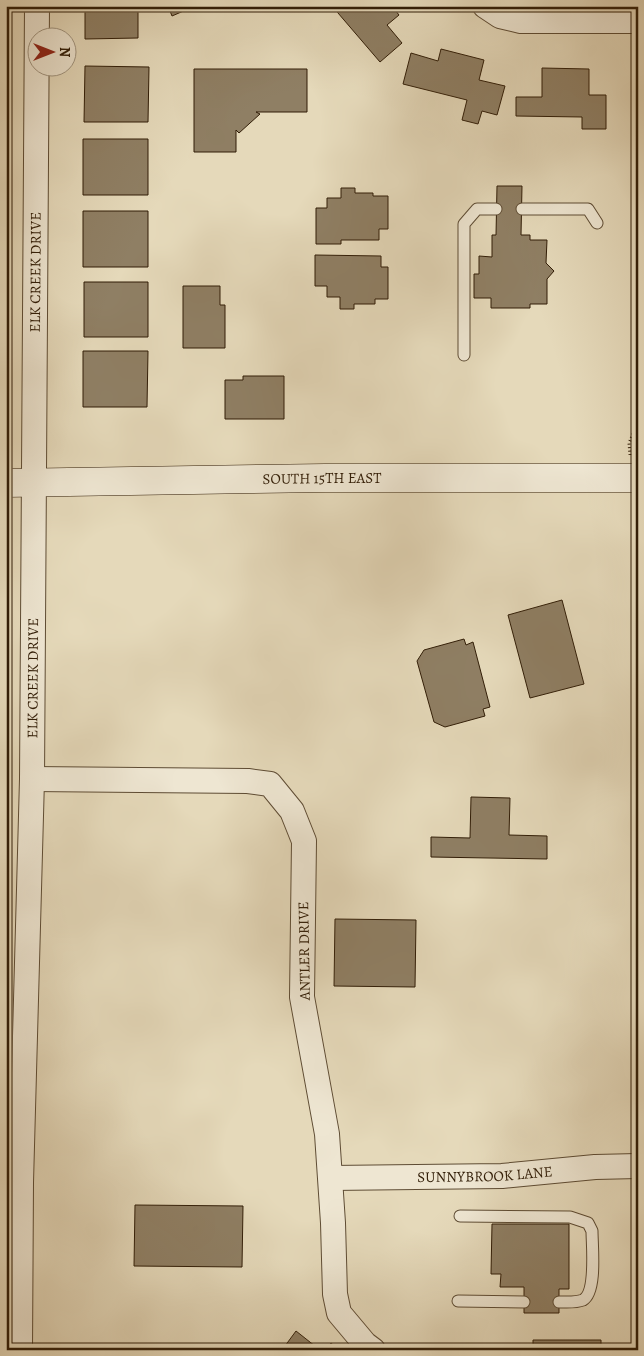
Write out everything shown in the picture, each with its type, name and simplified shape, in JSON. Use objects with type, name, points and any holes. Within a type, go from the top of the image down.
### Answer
[{"type":"main road","name":"SOUTH 15TH EAST","points":[[6,483],[325,478],[638,478]]},
{"type":"street","name":"ELK CREEK DRIVE","points":[[20,1350],[22,1182],[32,780],[38,6]]},
{"type":"street","points":[[485,6],[500,16],[521,21],[638,21]]},
{"type":"street","name":"ANTLER DRIVE","points":[[32,780],[248,781],[270,784],[292,811],[304,841],[302,997],[327,1134],[335,1294],[339,1313],[365,1344],[373,1350]]},
{"type":"street","name":"SUNNYBROOK LANE","points":[[330,1178],[502,1176],[595,1167],[638,1166]]},
{"type":"lane","points":[[464,355],[464,224],[477,209],[496,209]]},
{"type":"lane","points":[[522,209],[588,209],[597,223]]},
{"type":"lane","points":[[460,1216],[570,1217],[588,1223],[592,1231],[591,1289],[585,1299],[575,1302],[559,1302]]},
{"type":"lane","points":[[458,1301],[524,1302]]},
{"type":"path","points":[[6,270],[12,271]]},
{"type":"path","points":[[629,443],[638,422]]},
{"type":"building","points":[[85,6],[138,6],[138,38],[85,39]]},
{"type":"building","points":[[168,6],[195,6],[172,16]]},
{"type":"building","points":[[332,6],[392,6],[399,15],[387,25],[402,43],[380,62]]},
{"type":"building","points":[[441,49],[484,60],[479,80],[505,86],[497,115],[482,111],[478,124],[462,120],[467,100],[403,84],[411,53],[438,61]]},
{"type":"building","points":[[85,66],[149,67],[148,122],[84,122]]},
{"type":"building","points":[[542,68],[589,69],[589,95],[606,95],[606,129],[582,129],[582,117],[516,116],[516,97],[542,97]]},
{"type":"building","points":[[194,69],[307,69],[307,112],[256,112],[260,114],[239,133],[236,130],[236,152],[194,152]]},
{"type":"building","points":[[83,139],[148,139],[148,195],[83,195]]},
{"type":"building","points":[[497,186],[522,186],[521,235],[530,235],[530,240],[547,240],[546,263],[554,271],[547,279],[547,304],[530,304],[530,308],[491,308],[491,298],[474,298],[474,274],[479,274],[479,256],[492,257],[492,235],[496,235]]},
{"type":"building","points":[[341,188],[355,188],[355,193],[373,193],[373,196],[388,196],[388,229],[379,229],[379,240],[341,240],[341,244],[316,244],[316,208],[327,208],[327,198],[341,198]]},
{"type":"building","points":[[83,211],[148,211],[148,267],[83,267]]},
{"type":"building","points":[[315,255],[381,256],[381,267],[388,267],[388,299],[375,299],[375,304],[354,304],[354,309],[340,309],[340,297],[327,297],[327,286],[315,286]]},
{"type":"building","points":[[84,282],[148,282],[148,337],[84,337]]},
{"type":"building","points":[[183,286],[220,286],[220,305],[225,305],[225,348],[183,348]]},
{"type":"building","points":[[83,351],[148,351],[147,407],[83,407]]},
{"type":"building","points":[[243,376],[284,376],[284,419],[225,419],[225,380],[243,380]]},
{"type":"building","points":[[562,600],[584,684],[530,698],[508,615]]},
{"type":"building","points":[[464,639],[466,645],[473,642],[490,707],[483,709],[485,716],[445,727],[434,722],[417,661],[424,650]]},
{"type":"building","points":[[471,797],[510,798],[509,835],[547,836],[547,859],[431,857],[431,837],[470,838]]},
{"type":"building","points":[[335,919],[416,920],[415,987],[334,986]]},
{"type":"building","points":[[135,1205],[243,1206],[242,1267],[134,1266]]},
{"type":"building","points":[[492,1224],[569,1224],[569,1289],[559,1289],[559,1313],[524,1313],[524,1287],[500,1287],[501,1274],[491,1274]]},
{"type":"building","points":[[296,1331],[320,1350],[282,1350]]},
{"type":"building","points":[[533,1340],[601,1340],[601,1350],[533,1350]]},
{"type":"building","points":[[331,1343],[339,1350],[325,1350]]},
{"type":"building","points":[[152,1345],[206,1346],[206,1350],[152,1350]]},
{"type":"building","points":[[69,1347],[131,1347],[131,1350],[69,1350]]}]
